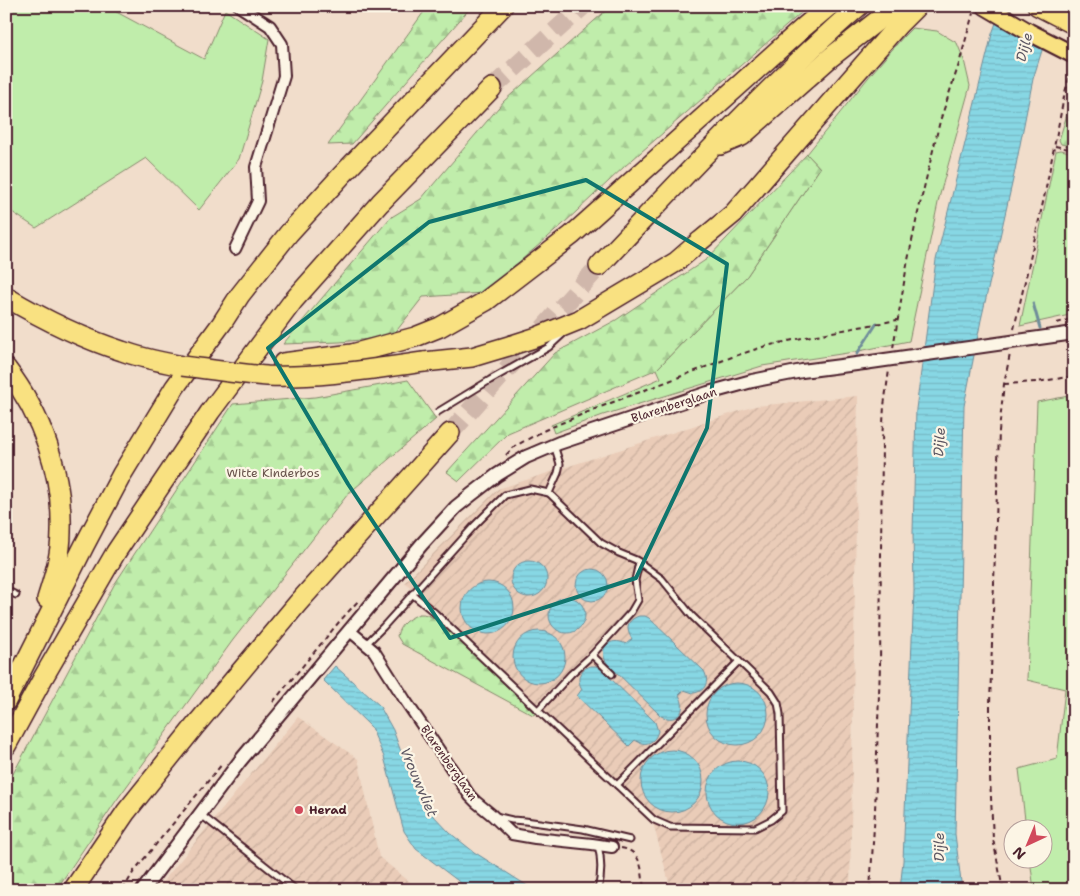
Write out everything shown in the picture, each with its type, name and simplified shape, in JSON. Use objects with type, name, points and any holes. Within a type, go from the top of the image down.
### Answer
[{"type":"highway","points":[[6,701],[122,474],[175,387],[240,295],[289,234],[322,197],[503,6]]},
{"type":"highway","points":[[182,366],[236,366],[283,363],[352,354],[415,337],[465,314],[486,301],[572,235],[829,6]]},
{"type":"highway","points":[[599,266],[712,148],[818,42],[859,6]]},
{"type":"highway","points":[[712,148],[742,136],[832,57],[896,6]]},
{"type":"highway","points":[[6,296],[52,323],[123,352],[182,366],[266,376],[352,372],[472,357],[512,345],[578,320],[676,262],[733,214],[898,25],[917,6]]},
{"type":"highway","points":[[1037,6],[1074,25]]},
{"type":"highway","points":[[6,746],[116,552],[210,412],[293,301],[380,203],[492,88]]},
{"type":"highway","points":[[6,368],[25,396],[46,441],[58,485],[61,532],[55,572],[40,619],[6,689]]},
{"type":"highway","points":[[73,890],[126,812],[195,726],[298,603],[450,433]]},
{"type":"main road","points":[[985,6],[1074,56]]},
{"type":"street","points":[[235,249],[258,200],[256,167],[284,76],[282,44],[270,26],[239,6]]},
{"type":"street","name":"Blarenberglaan","points":[[143,890],[240,761],[422,544],[456,508],[497,475],[526,457],[708,393],[752,380],[802,371],[1074,333]]},
{"type":"street","name":"Blarenberglaan","points":[[350,631],[374,651],[470,796],[512,834],[612,847]]},
{"type":"lane","points":[[436,413],[549,347],[578,320]]},
{"type":"lane","points":[[549,493],[558,474],[560,464],[554,446]]},
{"type":"lane","points":[[366,644],[475,525],[505,495],[530,489],[549,493],[601,543],[639,562],[662,578],[692,616],[771,692],[778,703],[780,714],[782,811],[772,820],[755,828],[670,827],[654,820],[435,613],[412,594]]},
{"type":"lane","points":[[538,710],[631,612],[638,600],[635,580],[639,562]]},
{"type":"lane","points":[[6,590],[16,595]]},
{"type":"lane","points":[[592,654],[612,674]]},
{"type":"lane","points":[[617,785],[738,662]]},
{"type":"lane","points":[[200,814],[296,890]]},
{"type":"lane","points":[[492,815],[520,821],[583,829],[630,840]]},
{"type":"lane","points":[[598,844],[602,867],[598,890]]},
{"type":"path","points":[[893,348],[917,217],[940,121],[976,6]]},
{"type":"path","points":[[1014,331],[1065,92],[1074,61]]},
{"type":"path","points":[[1055,146],[1074,150]]},
{"type":"path","points":[[545,430],[595,409],[766,346],[897,320]]},
{"type":"path","points":[[1002,890],[993,840],[990,777],[990,704],[999,431],[1010,348]]},
{"type":"path","points":[[870,890],[880,665],[882,441],[884,406],[890,368]]},
{"type":"path","points":[[1004,384],[1037,382],[1074,376]]},
{"type":"path","points":[[612,847],[625,848],[636,855],[643,871],[644,890]]},
{"type":"highlighted area","points":[[586,180],[727,264],[707,428],[636,578],[450,638],[348,484],[268,348],[429,222]]},
{"type":"shaded area","points":[[858,396],[850,890],[671,890],[653,823],[405,582],[498,489],[755,406]]},
{"type":"shaded area","points":[[298,717],[358,759],[379,857],[420,890],[156,890]]},
{"type":"green space","points":[[6,6],[109,6],[109,8],[204,59],[225,10],[269,39],[262,81],[239,159],[199,210],[146,158],[36,228],[6,208]]},
{"type":"green space","points":[[428,6],[472,6],[352,144],[328,145]]},
{"type":"green space","points":[[611,6],[809,6],[483,293],[423,297],[394,334],[380,338],[340,342],[283,344],[390,218],[421,199],[504,101]]},
{"type":"green space","points":[[912,28],[937,31],[957,43],[964,60],[970,86],[939,198],[909,341],[854,352],[762,366],[603,415],[554,433],[551,425],[661,378],[657,369],[747,276],[820,168],[807,154],[872,73]]},
{"type":"green space","points":[[1074,92],[1074,147],[1061,144],[1059,140]]},
{"type":"green space","points":[[1061,150],[1074,153],[1074,314],[1020,326],[1056,151]]},
{"type":"green space","points":[[807,154],[820,168],[747,276],[657,369],[508,433],[459,481],[447,472],[555,353],[616,320],[707,259]]},
{"type":"green space","name":"Witte Kinderbos","points":[[408,380],[436,419],[348,494],[233,640],[116,801],[56,890],[6,890],[6,787],[114,585],[233,404],[315,397]]},
{"type":"green space","points":[[1074,395],[1074,890],[1034,890],[1031,868],[1052,868],[1052,818],[1025,818],[1019,769],[1057,759],[1065,689],[1027,680],[1037,402]]},
{"type":"green space","points":[[419,614],[431,617],[449,630],[535,714],[533,715],[402,644],[397,636],[400,628],[408,620]]},
{"type":"water","name":"Dijle","points":[[1002,6],[1056,6],[1033,79],[964,406],[955,834],[962,890],[900,890],[903,861],[914,591],[913,533],[916,409],[936,260],[992,34]]},
{"type":"water","points":[[529,561],[536,562],[542,566],[546,572],[546,586],[542,592],[536,596],[529,597],[522,596],[516,592],[512,586],[511,579],[512,572],[516,566],[522,562]]},
{"type":"water","points":[[592,569],[604,573],[608,585],[604,597],[592,601],[580,597],[576,585],[580,573]]},
{"type":"water","points":[[488,582],[498,584],[506,590],[512,598],[514,608],[512,618],[506,626],[498,632],[488,634],[478,632],[470,626],[464,618],[462,608],[464,598],[470,590],[478,584]]},
{"type":"water","points":[[567,597],[574,598],[580,602],[584,608],[584,622],[580,628],[574,632],[567,633],[560,632],[554,628],[550,622],[549,615],[550,608],[554,602],[560,598]]},
{"type":"water","points":[[639,616],[649,618],[706,675],[706,683],[701,691],[693,693],[684,690],[679,695],[682,701],[682,710],[677,717],[667,718],[661,716],[604,658],[604,648],[607,645],[615,641],[626,644],[632,639],[628,631],[628,625]]},
{"type":"water","points":[[539,631],[549,633],[557,639],[563,647],[565,657],[563,667],[557,675],[549,681],[539,683],[529,681],[521,675],[515,667],[513,657],[515,647],[521,639],[529,633]]},
{"type":"water","points":[[335,666],[379,705],[393,730],[415,787],[432,814],[450,833],[474,852],[534,890],[470,890],[416,849],[404,831],[384,757],[371,727],[323,680]]},
{"type":"water","points":[[590,666],[596,666],[601,669],[655,722],[658,731],[652,741],[642,743],[635,740],[629,746],[577,696],[582,689],[579,682],[581,672]]},
{"type":"water","points":[[731,683],[743,683],[759,692],[766,702],[768,714],[766,726],[759,736],[743,745],[731,745],[720,740],[711,731],[706,720],[706,708],[711,697],[720,688]]},
{"type":"water","points":[[666,750],[678,750],[694,759],[701,769],[703,781],[701,793],[694,803],[678,812],[666,812],[655,807],[646,798],[641,787],[641,775],[646,764],[655,755]]},
{"type":"water","points":[[732,761],[744,761],[760,770],[767,780],[769,792],[767,804],[760,814],[744,823],[732,823],[721,818],[712,809],[707,798],[707,786],[712,775],[721,766]]},
{"type":"pier","points":[[999,6],[1059,6],[1046,48]]},
{"type":"waterway","points":[[1033,303],[1040,328]]},
{"type":"waterway","points":[[857,354],[877,323]]},
{"type":"tunnel","points":[[492,88],[583,6]]},
{"type":"tunnel","points":[[450,433],[599,266]]},
{"type":"place","name":"Herad","points":[[299,810]]},
{"type":"water label","name":"Vrouwvliet","points":[[419,782]]}]
